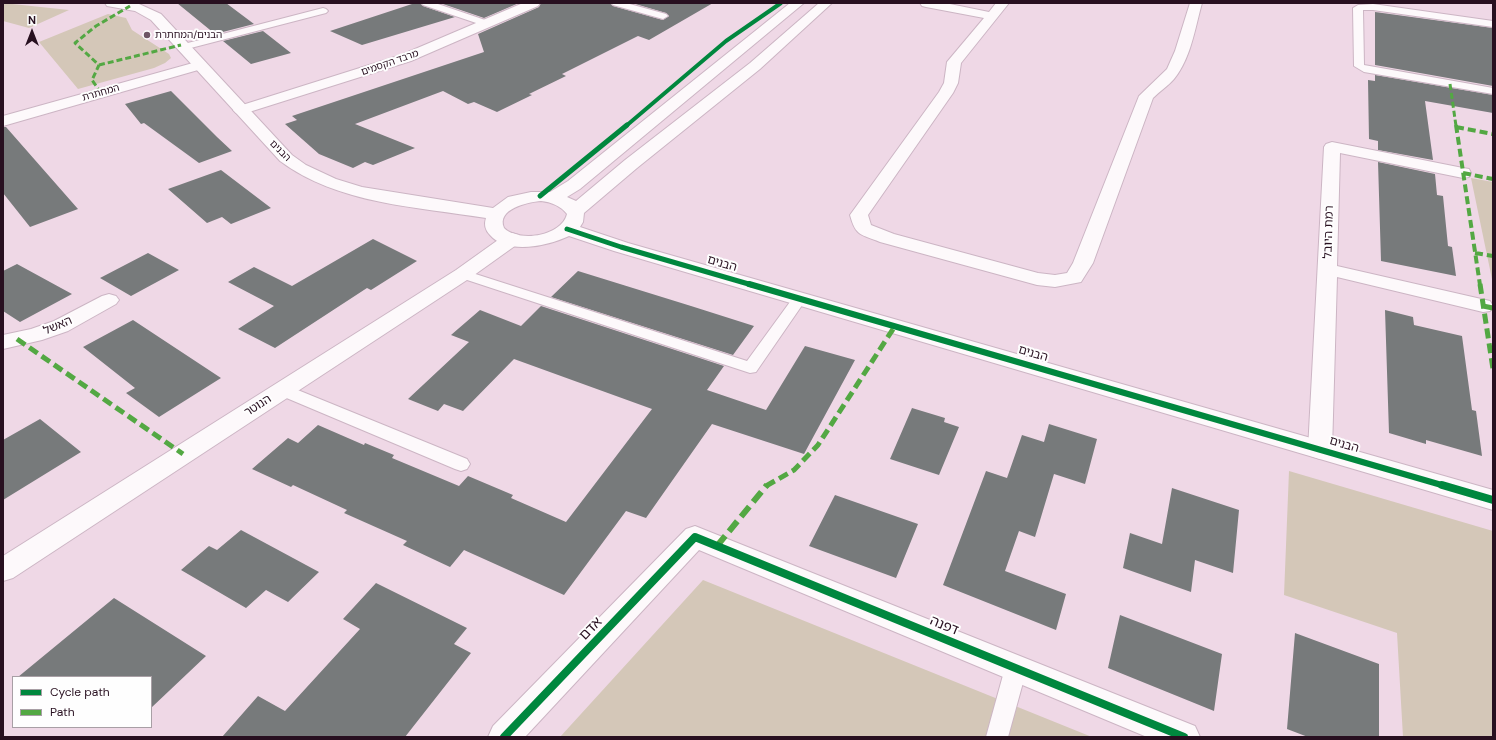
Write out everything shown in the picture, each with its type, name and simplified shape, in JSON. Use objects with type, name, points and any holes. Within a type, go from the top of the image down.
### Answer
[{"type":"street","name":"הבנים","points":[[111,3],[135,4],[152,14],[286,158],[298,168],[315,178],[337,186],[368,194],[497,214]]},
{"type":"street","name":"מרבד הקסמים","points":[[241,110],[399,60],[488,24],[534,3]]},
{"type":"street","points":[[798,3],[574,185],[553,197],[528,197],[514,201],[504,207],[497,214],[493,223],[496,231],[512,239],[535,241],[551,238],[631,164],[755,66],[826,3]]},
{"type":"street","points":[[926,3],[992,16]]},
{"type":"street","points":[[1003,3],[954,62],[951,83],[946,94],[859,215],[863,228],[887,238],[1037,279],[1055,281],[1074,278],[1083,264],[1146,96],[1168,77],[1176,66],[1196,3]]},
{"type":"street","name":"המחתרת","points":[[3,121],[200,65]]},
{"type":"street","name":"רמת היובל","points":[[1320,450],[1332,147],[1463,173]]},
{"type":"street","name":"הבנים","points":[[553,197],[567,202],[571,220],[621,247],[1493,500]]},
{"type":"street","name":"הנוטר","points":[[3,570],[463,274],[512,239]]},
{"type":"street","points":[[1327,269],[1483,306]]},
{"type":"street","name":"האשל","points":[[3,342],[35,335],[61,326],[109,300]]},
{"type":"street","name":"דפנה","points":[[695,537],[1184,737]]},
{"type":"street","name":"אדם","points":[[504,737],[695,537]]},
{"type":"lane","points":[[426,3],[488,24]]},
{"type":"lane","points":[[616,3],[663,16]]},
{"type":"lane","points":[[1493,24],[1373,7],[1358,8],[1359,66],[1364,69],[1493,91]]},
{"type":"lane","points":[[183,47],[323,10]]},
{"type":"lane","points":[[463,274],[750,368],[800,298]]},
{"type":"lane","points":[[282,390],[461,464]]},
{"type":"lane","points":[[997,737],[1016,668]]},
{"type":"shaded area","points":[[3,3],[69,10],[29,28],[3,21]]},
{"type":"shaded area","points":[[108,14],[126,18],[132,30],[169,54],[171,58],[165,63],[154,68],[78,89],[39,42]]},
{"type":"shaded area","points":[[1471,178],[1493,182],[1493,284]]},
{"type":"shaded area","points":[[1289,471],[1493,531],[1493,737],[1403,737],[1397,633],[1284,595]]},
{"type":"shaded area","points":[[703,580],[1092,737],[560,737]]},
{"type":"building","points":[[177,3],[226,3],[254,24],[215,34]]},
{"type":"building","points":[[415,3],[420,3],[423,6],[455,17],[362,45],[330,31]]},
{"type":"building","points":[[440,3],[519,3],[484,18]]},
{"type":"building","points":[[541,3],[610,3],[613,6],[663,20],[669,16],[666,13],[632,3],[713,3],[649,40],[638,36],[562,74],[566,76],[497,112],[474,102],[468,104],[443,91],[355,124],[415,148],[373,165],[365,162],[353,168],[319,154],[285,124],[297,120],[292,116],[484,52],[478,34],[539,7]]},
{"type":"building","points":[[1375,12],[1493,28],[1493,86],[1375,65]]},
{"type":"building","points":[[263,31],[291,53],[251,64],[223,41]]},
{"type":"building","points":[[1375,75],[1493,95],[1493,113],[1425,101],[1433,160],[1378,150],[1378,141],[1369,139],[1368,80],[1375,81]]},
{"type":"building","points":[[171,91],[232,151],[199,163],[144,123],[141,124],[125,104]]},
{"type":"building","points":[[3,127],[6,127],[78,209],[30,227],[3,193]]},
{"type":"building","points":[[1378,162],[1435,174],[1437,195],[1443,196],[1448,246],[1452,247],[1456,276],[1381,261]]},
{"type":"building","points":[[221,170],[271,208],[231,224],[222,217],[207,223],[168,189]]},
{"type":"building","points":[[373,239],[417,261],[371,290],[367,288],[275,348],[238,329],[274,306],[228,282],[254,267],[292,286]]},
{"type":"building","points":[[148,253],[179,270],[131,296],[100,278]]},
{"type":"building","points":[[17,264],[72,294],[20,322],[3,311],[3,271]]},
{"type":"building","points":[[578,271],[754,326],[733,355],[551,297]]},
{"type":"building","points":[[541,306],[724,366],[707,390],[766,410],[805,346],[855,360],[804,454],[712,424],[646,518],[626,511],[564,595],[464,550],[450,567],[403,545],[407,541],[344,513],[347,510],[293,485],[291,487],[252,469],[288,438],[298,443],[318,425],[364,445],[365,443],[394,455],[392,458],[459,486],[468,476],[513,495],[511,498],[566,522],[652,409],[514,359],[463,411],[444,404],[438,411],[408,399],[469,342],[451,335],[480,310],[521,326]]},
{"type":"building","points":[[1385,310],[1413,317],[1414,325],[1462,336],[1472,410],[1476,411],[1482,456],[1426,440],[1426,444],[1389,433]]},
{"type":"building","points":[[133,320],[221,378],[159,417],[126,393],[135,388],[83,347]]},
{"type":"building","points":[[912,408],[945,418],[944,422],[959,427],[939,475],[890,459]]},
{"type":"building","points":[[40,419],[81,452],[3,500],[3,440]]},
{"type":"building","points":[[1049,424],[1097,439],[1085,484],[1054,474],[1035,537],[1019,531],[1005,571],[1066,594],[1056,630],[943,585],[986,471],[1007,478],[1022,435],[1044,442]]},
{"type":"building","points":[[1172,488],[1239,510],[1233,573],[1195,560],[1191,592],[1123,568],[1130,533],[1162,544]]},
{"type":"building","points":[[835,495],[918,524],[896,578],[809,546]]},
{"type":"building","points":[[241,530],[319,572],[288,602],[266,590],[246,608],[181,570],[209,546],[217,550]]},
{"type":"building","points":[[376,583],[467,628],[454,644],[471,653],[405,737],[222,737],[258,696],[285,711],[360,629],[343,619]]},
{"type":"building","points":[[114,598],[206,656],[152,707],[152,676],[19,676]]},
{"type":"building","points":[[1120,615],[1222,654],[1214,711],[1108,668]]},
{"type":"building","points":[[1295,633],[1379,664],[1379,737],[1308,737],[1287,729]]},
{"type":"marked path","points":[[101,93],[92,80],[99,65],[75,43],[96,26],[130,6]]},
{"type":"marked path","points":[[99,65],[181,45]]},
{"type":"marked path","points":[[1450,84],[1493,369]]},
{"type":"marked path","points":[[1456,127],[1493,134]]},
{"type":"marked path","points":[[1463,173],[1493,179]]},
{"type":"marked path","points":[[1475,253],[1493,256]]},
{"type":"marked path","points":[[1483,306],[1493,308]]},
{"type":"marked path","points":[[717,546],[766,486],[794,470],[818,445],[895,326]]},
{"type":"marked path","points":[[17,339],[183,454]]},
{"type":"cycle path","points":[[540,196],[599,149],[726,41],[781,3]]},
{"type":"cycle path","points":[[567,229],[621,247],[1493,500]]},
{"type":"cycle path","points":[[504,737],[695,537],[1184,737]]},
{"type":"place","name":"הבנים/המחתרת","points":[[147,35]]}]
